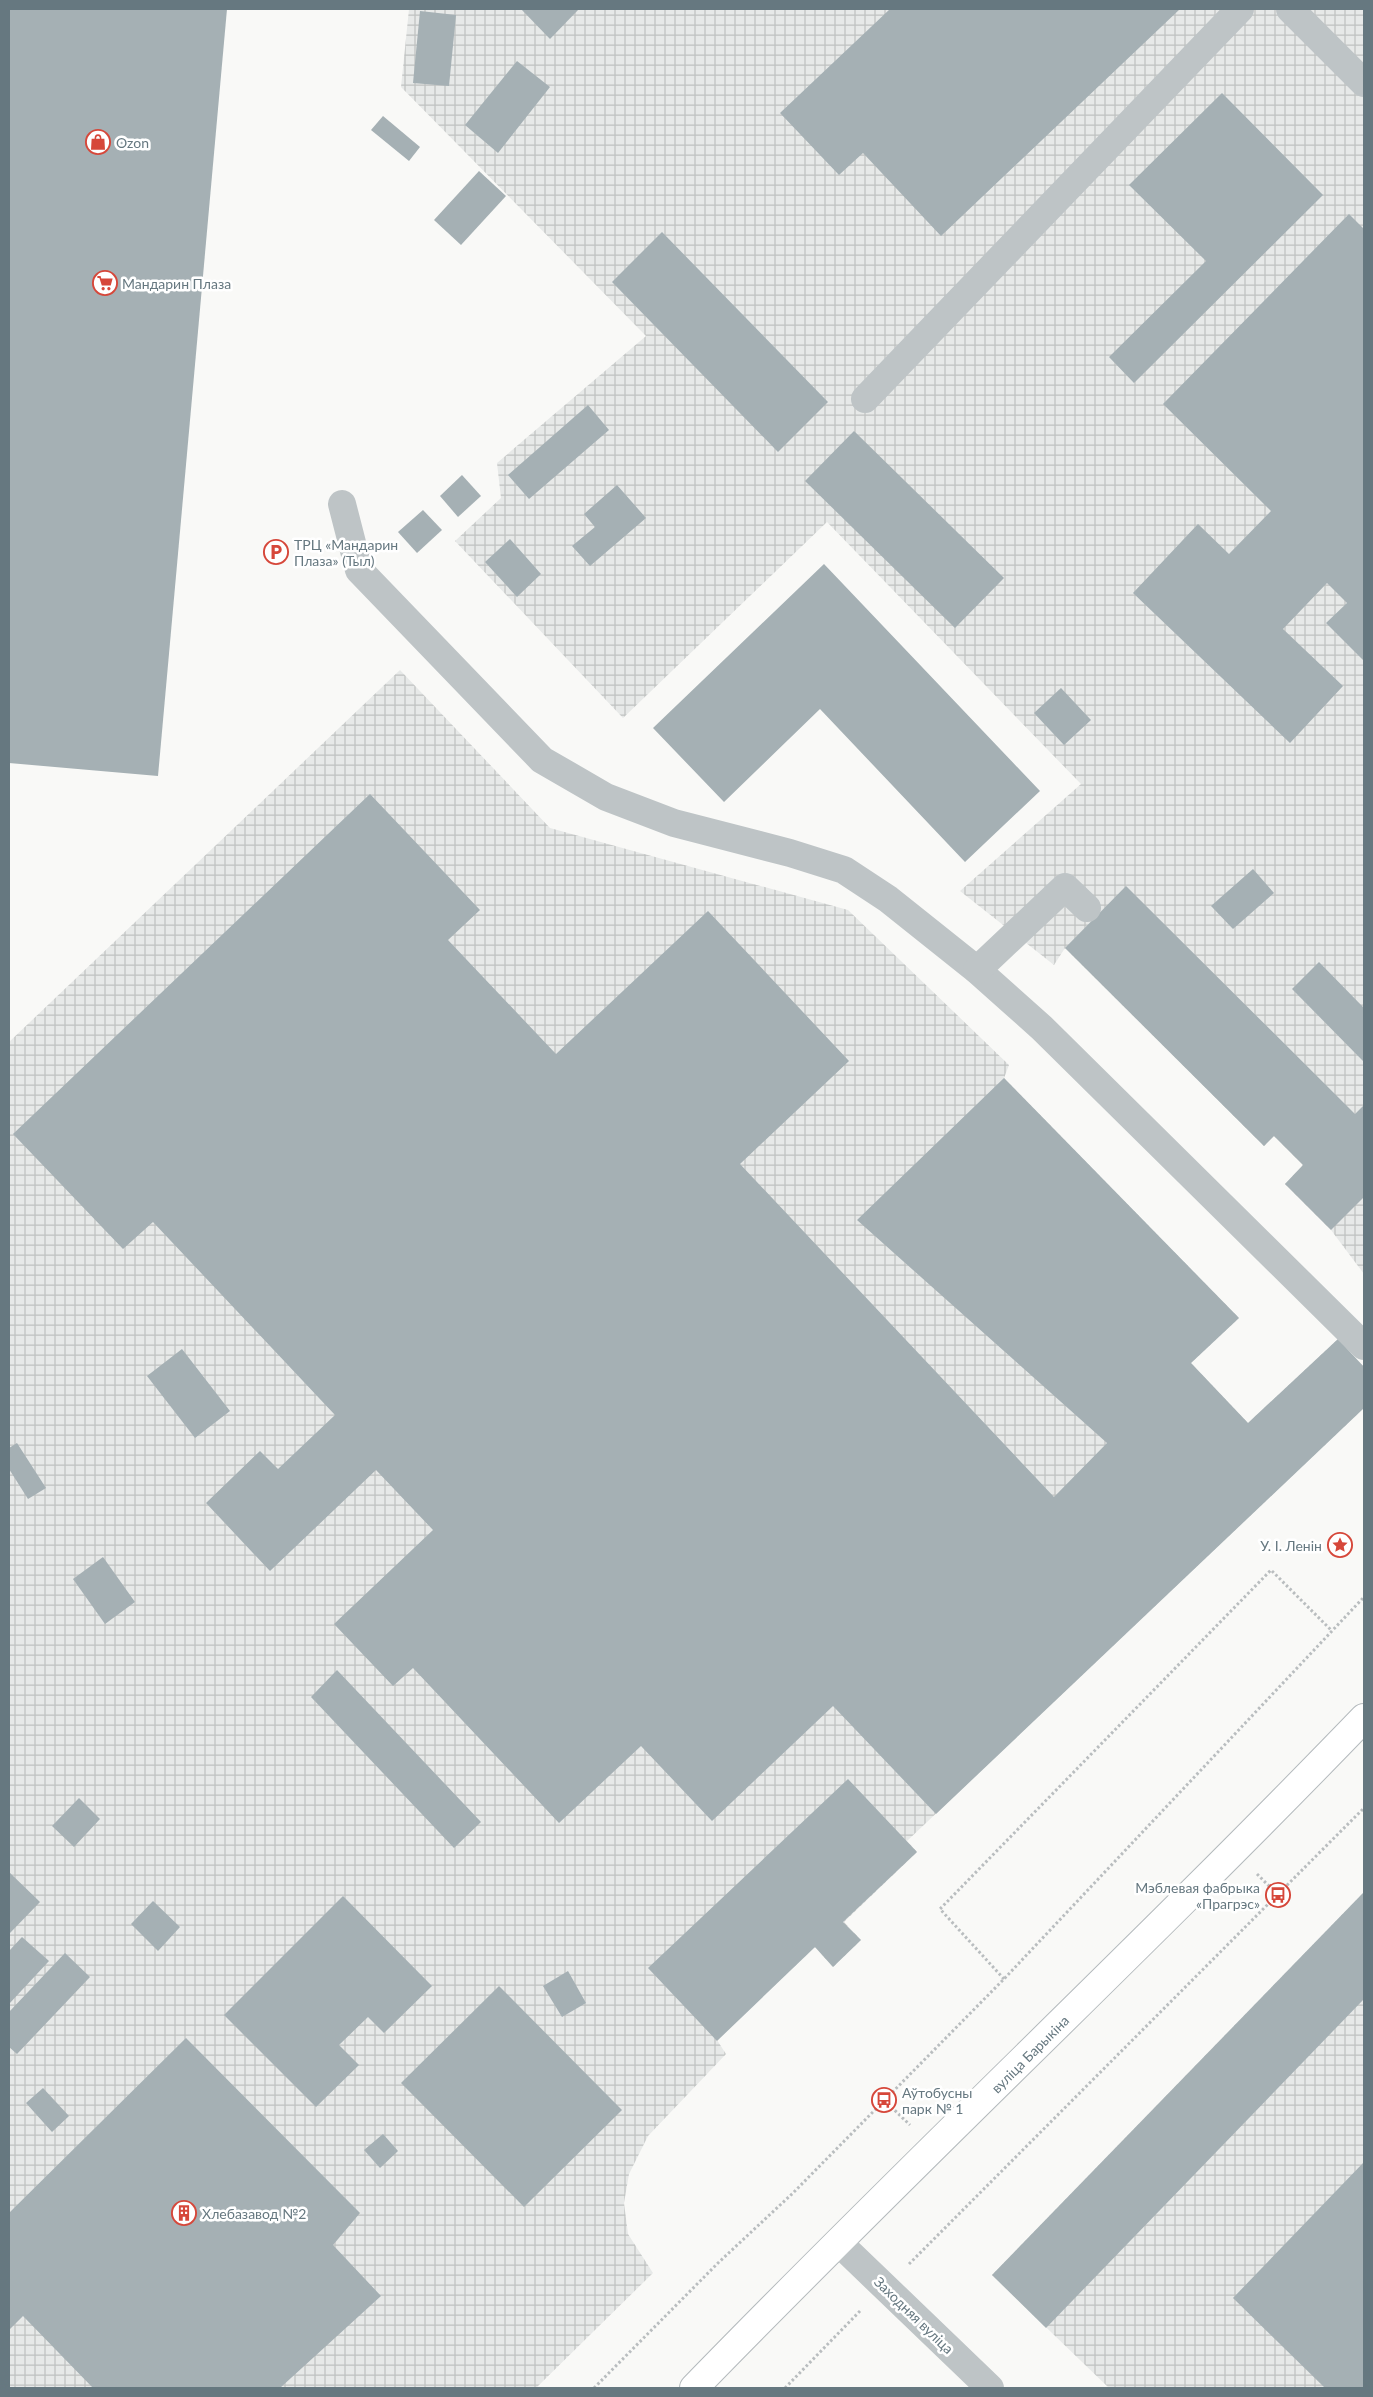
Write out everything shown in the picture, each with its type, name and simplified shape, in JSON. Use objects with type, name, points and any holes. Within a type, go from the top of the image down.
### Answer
[{"type":"main road","name":"вуліца Барыкіна","points":[[694,2388],[838,2242],[1235,1852],[1364,1718]]},
{"type":"street","points":[[865,398],[1240,9]]},
{"type":"street","points":[[1290,9],[1364,83]]},
{"type":"street","points":[[342,504],[359,570],[542,760],[606,797],[674,823],[790,853],[844,870],[888,899],[977,970],[1049,1035],[1364,1346]]},
{"type":"street","points":[[977,970],[1065,887],[1088,908]]},
{"type":"street","name":"Заходняя вуліца","points":[[838,2242],[990,2388]]},
{"type":"path","points":[[1004,1979],[940,1909],[1271,1570],[1332,1631]]},
{"type":"path","points":[[594,2388],[718,2262],[793,2193],[1004,1979],[1364,1597]]},
{"type":"path","points":[[785,2388],[1364,1808]]},
{"type":"shaded area","points":[[409,9],[1364,9],[1364,1274],[1331,1230],[1285,1184],[1303,1165],[1274,1136],[1264,1146],[1065,948],[1054,965],[960,891],[1081,784],[827,522],[623,718],[455,541],[501,498],[497,463],[646,336],[401,87]]},
{"type":"shaded area","points":[[400,670],[550,828],[848,910],[1009,1065],[1004,1078],[1239,1318],[1191,1363],[1248,1423],[1338,1339],[1364,1367],[1364,1408],[907,1841],[917,1852],[844,1922],[861,1940],[833,1967],[815,1947],[717,2040],[726,2054],[648,2136],[629,2174],[624,2203],[628,2234],[653,2273],[536,2388],[9,2388],[9,1042]]},
{"type":"shaded area","points":[[1364,1892],[1364,2388],[1109,2388],[992,2275]]},
{"type":"building","name":"Мандарин Плаза","points":[[9,9],[227,9],[158,776],[9,763]]},
{"type":"building","points":[[521,9],[579,9],[550,39]]},
{"type":"building","points":[[890,9],[1180,9],[941,236],[863,153],[839,175],[780,113]]},
{"type":"building","points":[[420,11],[456,15],[449,86],[413,83]]},
{"type":"building","points":[[517,61],[550,87],[498,153],[465,125]]},
{"type":"building","points":[[1222,93],[1323,195],[1134,383],[1109,357],[1206,261],[1129,185]]},
{"type":"building","points":[[383,116],[420,147],[409,161],[371,130]]},
{"type":"building","points":[[479,171],[506,196],[461,245],[434,220]]},
{"type":"building","points":[[1349,214],[1364,229],[1364,661],[1326,623],[1347,603],[1327,583],[1283,629],[1343,686],[1290,743],[1133,593],[1198,524],[1229,554],[1271,511],[1163,404]]},
{"type":"building","points":[[662,232],[828,402],[778,452],[612,282]]},
{"type":"building","points":[[588,405],[609,430],[529,499],[508,475]]},
{"type":"building","points":[[854,431],[1004,578],[955,628],[805,481]]},
{"type":"building","points":[[462,475],[481,496],[458,517],[440,496]]},
{"type":"building","points":[[617,485],[646,518],[590,566],[572,546],[595,527],[584,514]]},
{"type":"building","points":[[423,510],[442,530],[417,553],[398,532]]},
{"type":"building","points":[[510,539],[541,574],[517,597],[485,562]]},
{"type":"building","points":[[824,564],[1040,791],[965,862],[820,709],[724,802],[653,728]]},
{"type":"building","points":[[1061,688],[1091,720],[1064,745],[1034,713]]},
{"type":"building","points":[[370,794],[480,910],[448,940],[556,1054],[708,911],[849,1061],[740,1164],[1054,1497],[1107,1443],[857,1220],[1004,1078],[1239,1318],[1191,1363],[1248,1423],[1338,1339],[1364,1367],[1364,1408],[936,1814],[833,1706],[712,1821],[641,1746],[559,1823],[413,1668],[393,1686],[334,1624],[433,1530],[376,1470],[270,1571],[206,1503],[260,1451],[278,1469],[335,1415],[153,1222],[123,1249],[13,1134]]},
{"type":"building","points":[[1253,869],[1274,893],[1233,929],[1211,906]]},
{"type":"building","points":[[1126,886],[1355,1114],[1364,1105],[1364,1197],[1331,1230],[1285,1184],[1303,1165],[1274,1136],[1264,1146],[1065,948]]},
{"type":"building","points":[[1319,962],[1364,1008],[1364,1062],[1292,989]]},
{"type":"building","points":[[182,1349],[230,1411],[195,1438],[147,1376]]},
{"type":"building","points":[[17,1443],[46,1488],[28,1499],[9,1469],[9,1448]]},
{"type":"building","points":[[103,1557],[135,1602],[105,1624],[73,1579]]},
{"type":"building","points":[[337,1670],[481,1822],[454,1848],[311,1697]]},
{"type":"building","points":[[848,1779],[917,1852],[843,1922],[861,1940],[833,1967],[815,1947],[717,2041],[648,1968]]},
{"type":"building","points":[[79,1798],[100,1819],[74,1847],[52,1826]]},
{"type":"building","points":[[9,1872],[40,1902],[9,1934]]},
{"type":"building","points":[[1364,1892],[1364,1999],[1046,2328],[992,2275]]},
{"type":"building","points":[[343,1896],[432,1986],[384,2033],[368,2017],[339,2045],[359,2065],[316,2107],[224,2015]]},
{"type":"building","points":[[153,1901],[180,1927],[158,1951],[131,1924]]},
{"type":"building","points":[[22,1937],[49,1961],[9,2004],[9,1951]]},
{"type":"building","points":[[65,1953],[90,1977],[17,2054],[9,2047],[9,2012]]},
{"type":"building","points":[[568,1971],[586,2003],[562,2017],[543,1986]]},
{"type":"building","points":[[499,1986],[622,2110],[524,2207],[401,2083]]},
{"type":"building","name":"Хлебазавод №2","points":[[186,2038],[360,2213],[333,2245],[381,2296],[280,2388],[93,2388],[23,2316],[9,2330],[9,2213]]},
{"type":"building","points":[[43,2088],[69,2116],[52,2132],[26,2103]]},
{"type":"building","points":[[383,2134],[398,2151],[380,2168],[364,2150]]},
{"type":"building","points":[[1364,2162],[1364,2388],[1325,2388],[1233,2298]]},
{"type":"place","name":"Ozon","points":[[98,142]]},
{"type":"place","name":"Мандарин Плаза","points":[[105,283]]},
{"type":"place","name":"ТРЦ «Мандарин Плаза» (Тыл)","points":[[276,552]]},
{"type":"place","name":"У. І. Ленін","points":[[1340,1545]]},
{"type":"place","name":"Мэблевая фабрыка «Прагрэс»","points":[[1278,1895]]},
{"type":"place","name":"Аўтобусны парк № 1","points":[[884,2100]]},
{"type":"place","name":"Хлебазавод №2","points":[[184,2213]]}]
